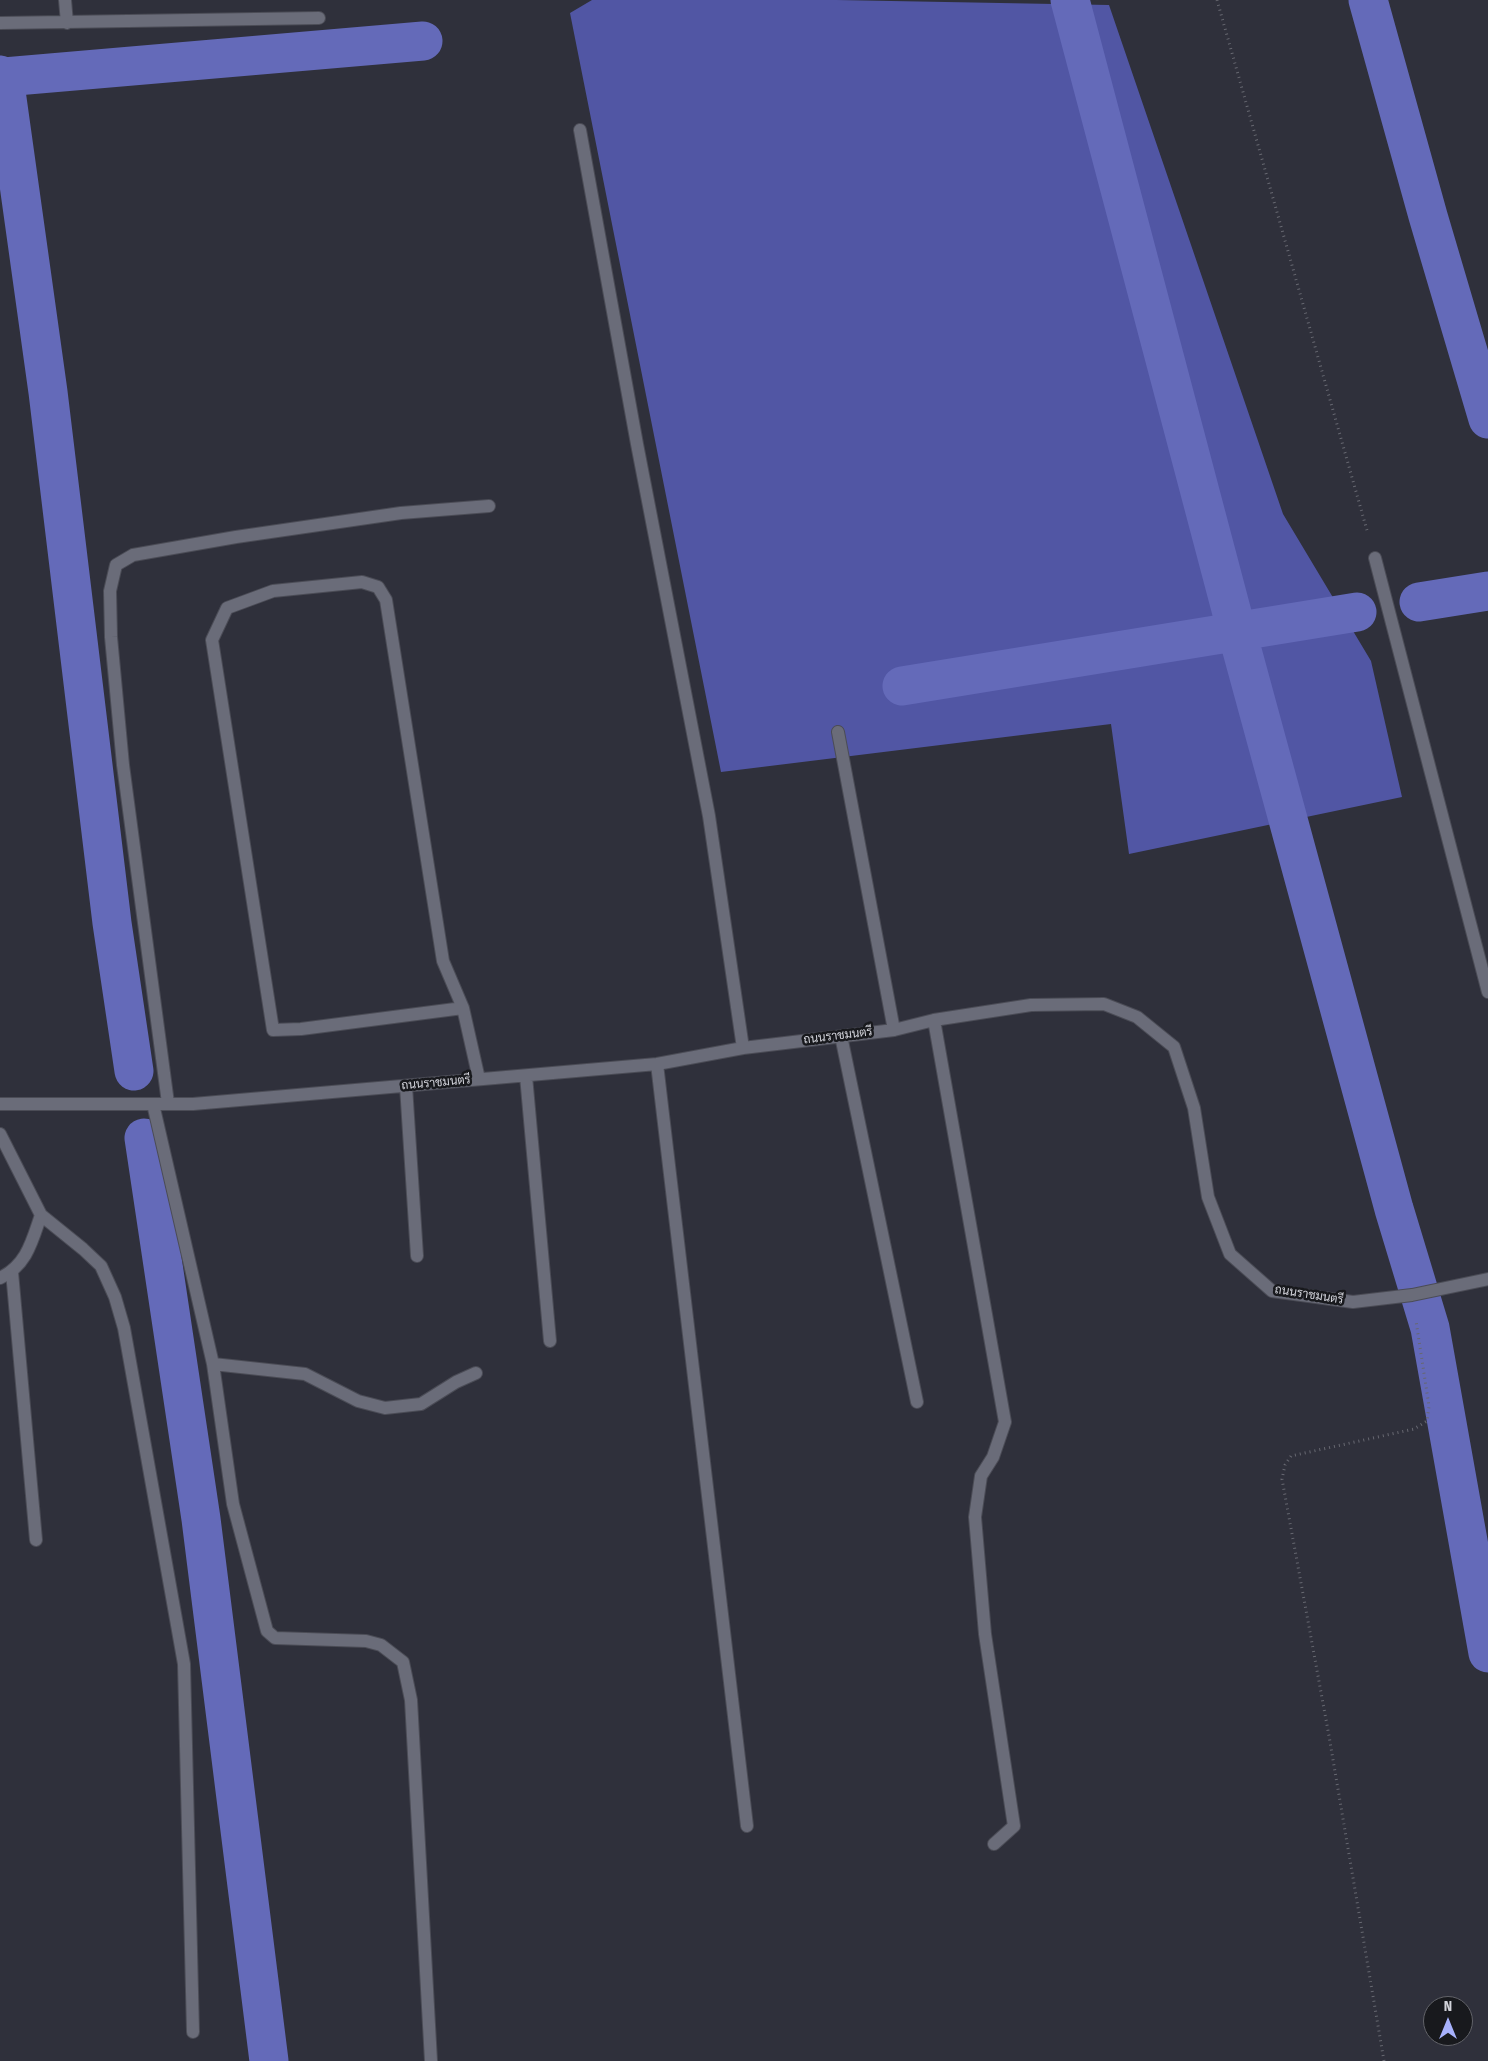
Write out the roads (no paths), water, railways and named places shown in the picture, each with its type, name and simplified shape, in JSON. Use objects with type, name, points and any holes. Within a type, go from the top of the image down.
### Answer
[{"type":"street","points":[[65,0],[67,23]]},
{"type":"street","points":[[0,23],[319,18]]},
{"type":"street","points":[[580,130],[637,444],[709,816],[743,1048]]},
{"type":"street","points":[[168,1103],[123,765],[110,591],[116,565],[133,555],[236,537],[401,513],[489,506]]},
{"type":"street","points":[[1375,558],[1488,992]]},
{"type":"street","points":[[463,1008],[301,1029],[273,1030],[212,640],[227,608],[273,591],[362,582],[378,587],[386,600],[442,961],[463,1008],[479,1079]]},
{"type":"street","points":[[838,732],[894,1030]]},
{"type":"street","name":"ถนนราชมนตรี","points":[[0,1104],[193,1104],[526,1076],[656,1064],[743,1048],[894,1030],[934,1020],[1031,1005],[1104,1004],[1137,1017],[1174,1046],[1194,1108],[1208,1197],[1230,1254],[1272,1291],[1353,1302],[1412,1295],[1488,1278]]},
{"type":"street","points":[[934,1020],[1005,1422],[993,1456],[981,1476],[975,1517],[985,1634],[1014,1826],[994,1844]]},
{"type":"street","points":[[842,1036],[917,1402]]},
{"type":"street","points":[[656,1064],[748,1826]]},
{"type":"street","points":[[526,1076],[550,1341]]},
{"type":"street","points":[[406,1086],[417,1256]]},
{"type":"street","points":[[153,1104],[213,1364],[233,1504],[267,1631],[275,1638],[373,1642],[394,1654],[402,1662],[411,1700],[431,2061]]},
{"type":"street","points":[[0,1134],[41,1215],[101,1266],[124,1328],[184,1664],[193,2032]]},
{"type":"street","points":[[0,1278],[12,1272],[29,1251],[41,1215]]},
{"type":"street","points":[[12,1272],[36,1540]]},
{"type":"street","points":[[213,1364],[306,1374],[358,1401],[385,1408],[421,1404],[456,1382],[476,1373]]},
{"type":"waterway","points":[[1070,0],[1237,632],[1394,1209],[1430,1328],[1488,1653]]},
{"type":"waterway","points":[[1368,0],[1428,216],[1488,419]]},
{"type":"waterway","points":[[4,77],[423,41]]},
{"type":"waterway","points":[[0,75],[4,77],[48,392],[112,923],[134,1071]]},
{"type":"waterway","points":[[1419,602],[1488,591]]},
{"type":"waterway","points":[[902,686],[1357,612]]},
{"type":"waterway","points":[[144,1138],[201,1519],[269,2061]]}]
